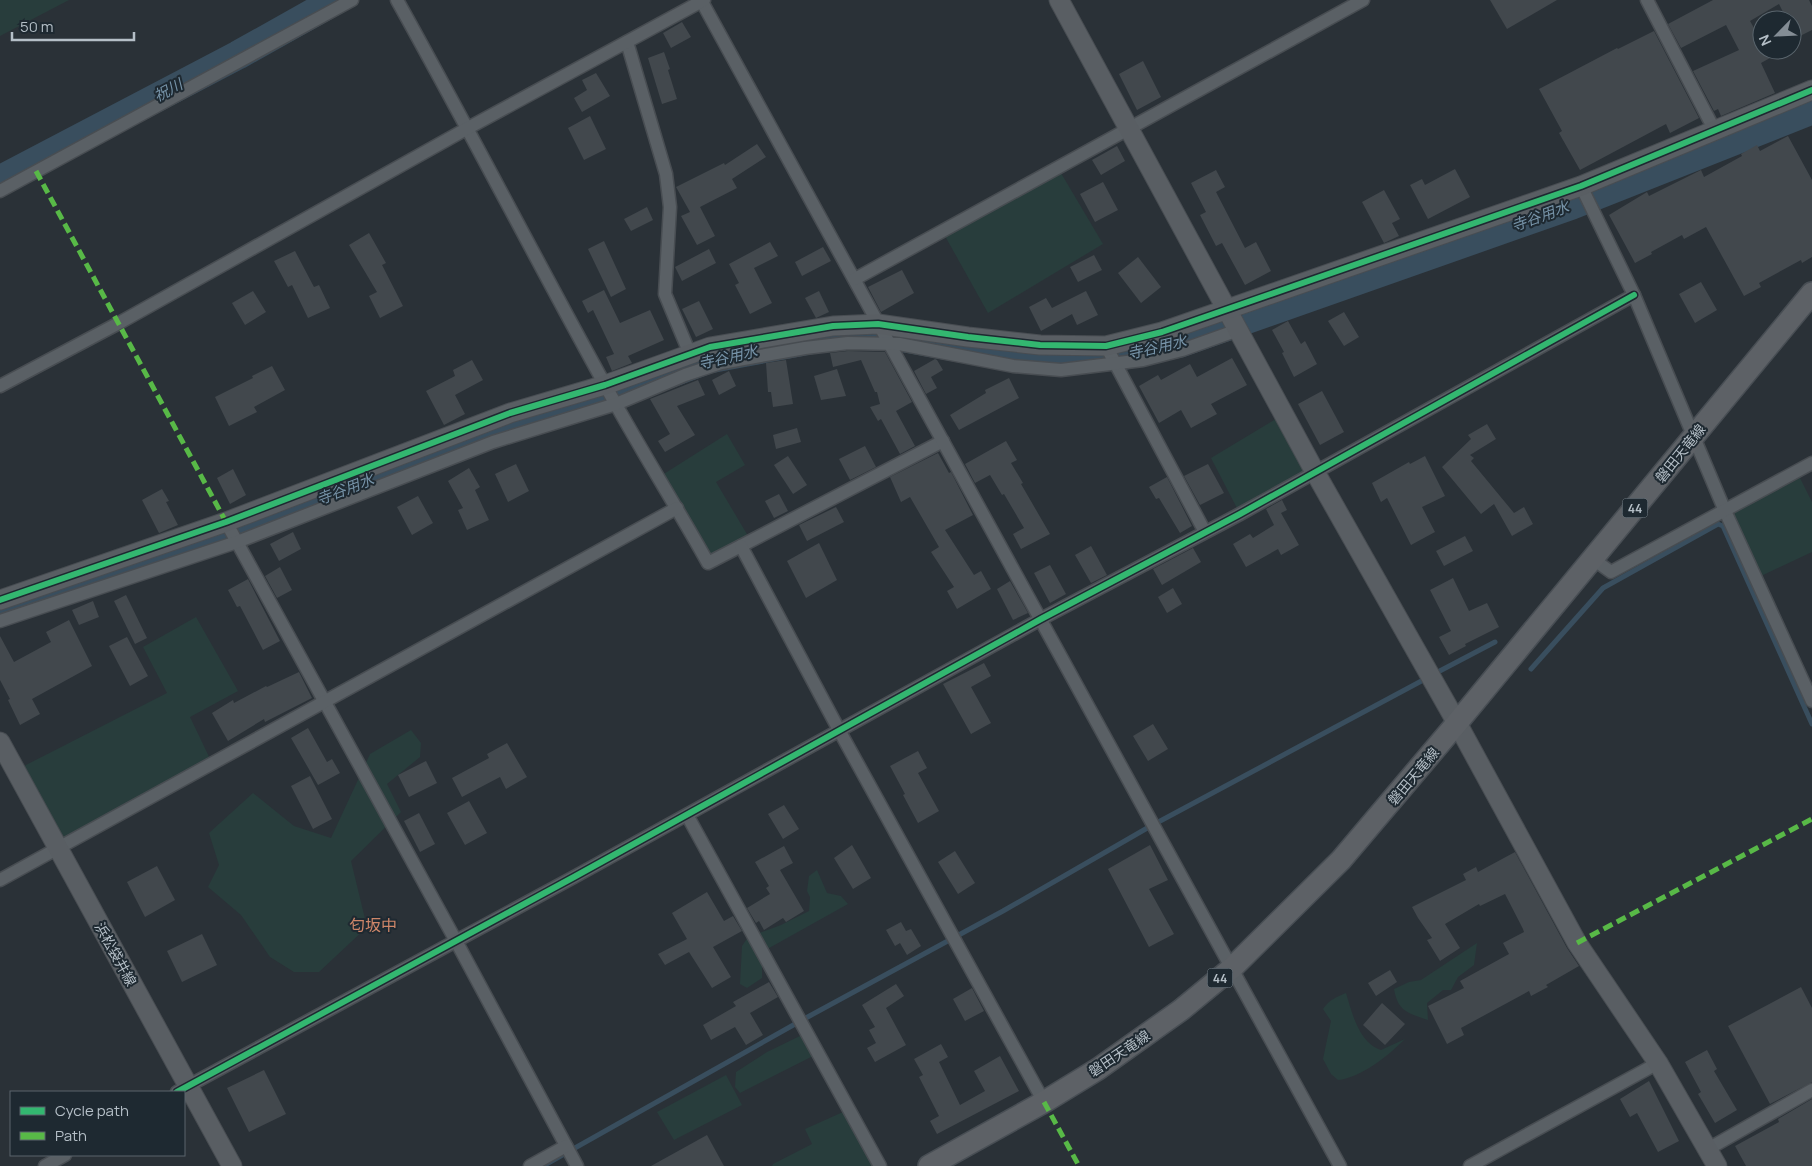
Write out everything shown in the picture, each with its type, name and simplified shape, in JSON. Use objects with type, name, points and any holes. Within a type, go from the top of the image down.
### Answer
[{"type":"main road","name":"磐田天竜線","points":[[929,1166],[1044,1102],[1098,1069],[1170,1018],[1232,968],[1341,860],[1457,723],[1812,293]]},
{"type":"street","points":[[0,191],[352,0]]},
{"type":"street","points":[[398,0],[605,385],[678,508],[708,563],[943,442]]},
{"type":"street","points":[[0,386],[136,313],[702,0],[1340,1166]]},
{"type":"street","points":[[1059,0],[1315,472],[1457,723],[1577,943],[1658,1063],[1718,1166]]},
{"type":"street","points":[[1646,0],[1715,131]]},
{"type":"street","points":[[854,279],[1129,130],[1361,1]]},
{"type":"street","points":[[627,42],[666,174],[670,207],[665,294],[690,354]]},
{"type":"street","points":[[0,600],[226,522],[510,413],[605,385],[710,347],[833,326],[878,324],[1040,345],[1106,346],[1162,332],[1581,186],[1812,90]]},
{"type":"street","points":[[1581,186],[1634,295],[1725,511],[1812,701]]},
{"type":"street","points":[[183,1089],[687,815],[1041,619],[1315,472],[1634,295]]},
{"type":"street","points":[[0,622],[237,542],[493,442],[616,404],[685,375],[721,363],[806,348],[840,344],[888,343],[1013,366],[1061,370],[1116,364],[1182,350],[1238,330]]},
{"type":"street","points":[[1106,346],[1205,532]]},
{"type":"street","points":[[1593,559],[1611,572],[1812,463]]},
{"type":"street","points":[[0,880],[678,508]]},
{"type":"street","points":[[226,522],[577,1166]]},
{"type":"street","points":[[742,546],[839,730],[1044,1102]]},
{"type":"street","name":"浜松袋井線","points":[[0,742],[58,848],[183,1089]]},
{"type":"street","points":[[687,815],[880,1166]]},
{"type":"street","points":[[1470,1166],[1658,1063]]},
{"type":"street","points":[[1708,1149],[1812,1090]]},
{"type":"street","name":"浜松袋井線","points":[[185,1092],[232,1166]]},
{"type":"street","points":[[530,1166],[566,1146]]},
{"type":"street","points":[[45,1166],[63,1156]]},
{"type":"green space","points":[[0,0],[69,0],[0,36]]},
{"type":"green space","points":[[1058,168],[1103,244],[988,313],[945,236]]},
{"type":"green space","points":[[1284,414],[1315,472],[1240,514],[1211,458]]},
{"type":"green space","points":[[727,434],[745,465],[716,482],[751,541],[708,563],[659,477]]},
{"type":"green space","points":[[1800,478],[1812,502],[1812,552],[1761,576],[1733,512]]},
{"type":"green space","points":[[196,617],[238,691],[190,717],[212,763],[58,848],[24,766],[167,693],[143,647]]},
{"type":"green space","points":[[411,730],[421,743],[420,757],[387,784],[401,812],[351,861],[367,927],[319,972],[294,972],[270,957],[241,915],[208,887],[219,865],[209,833],[253,793],[294,826],[331,838],[370,754]]},
{"type":"green space","points":[[817,870],[827,893],[841,896],[848,904],[762,952],[762,978],[747,988],[740,984],[742,946],[748,937],[781,925],[809,911],[810,897],[807,891],[809,876]]},
{"type":"green space","points":[[1477,943],[1474,965],[1458,977],[1451,990],[1443,990],[1427,1003],[1428,1020],[1410,1013],[1401,1007],[1394,989],[1409,982],[1421,980]]},
{"type":"green space","points":[[1346,993],[1362,1034],[1373,1046],[1381,1050],[1405,1039],[1391,1052],[1365,1070],[1356,1075],[1338,1080],[1331,1074],[1323,1059],[1331,1021],[1323,1009],[1333,999]]},
{"type":"green space","points":[[802,1035],[813,1056],[740,1093],[735,1087],[736,1072],[767,1052]]},
{"type":"green space","points":[[726,1075],[742,1105],[674,1140],[657,1112]]},
{"type":"green space","points":[[843,1112],[873,1166],[772,1166],[812,1144],[805,1129]]},
{"type":"building","points":[[1490,0],[1557,0],[1507,29]]},
{"type":"building","points":[[1713,0],[1809,0],[1812,6],[1812,30],[1802,35],[1802,10],[1782,10],[1779,4],[1769,10],[1752,10],[1752,20],[1750,21],[1752,24],[1752,60],[1766,60],[1761,63],[1775,93],[1721,116],[1718,109],[1714,111],[1693,71],[1739,50],[1726,25],[1681,48],[1668,24]]},
{"type":"building","points":[[682,22],[691,37],[671,48],[663,33]]},
{"type":"building","points":[[1654,31],[1699,118],[1670,133],[1666,124],[1580,170],[1559,133],[1562,131],[1539,89]]},
{"type":"building","points":[[664,52],[677,99],[662,104],[648,58]]},
{"type":"building","points":[[1143,61],[1161,97],[1137,110],[1119,74]]},
{"type":"building","points":[[596,73],[610,96],[582,112],[574,98],[587,90],[582,80]]},
{"type":"building","points":[[590,116],[606,149],[584,160],[568,128]]},
{"type":"building","points":[[1788,136],[1812,180],[1812,257],[1802,263],[1801,260],[1759,283],[1761,287],[1744,296],[1706,227],[1684,239],[1682,235],[1635,263],[1609,215],[1647,192],[1649,196],[1701,170],[1704,177],[1742,156],[1741,154],[1757,145],[1760,151]]},
{"type":"building","points":[[757,144],[766,157],[732,179],[737,188],[700,207],[715,236],[697,245],[681,216],[690,212],[676,187],[724,163],[725,165]]},
{"type":"building","points":[[1117,146],[1125,161],[1101,175],[1092,160]]},
{"type":"building","points":[[1455,169],[1470,197],[1428,219],[1410,185],[1422,179],[1425,185]]},
{"type":"building","points":[[1216,170],[1225,187],[1216,192],[1245,248],[1256,242],[1271,271],[1245,285],[1222,243],[1216,246],[1200,215],[1206,212],[1191,183]]},
{"type":"building","points":[[1103,182],[1118,210],[1095,222],[1080,194]]},
{"type":"building","points":[[1384,190],[1400,219],[1392,223],[1399,236],[1384,243],[1362,202]]},
{"type":"building","points":[[647,207],[653,220],[631,231],[624,219]]},
{"type":"building","points":[[369,233],[386,263],[382,265],[403,306],[380,318],[369,296],[377,292],[349,245]]},
{"type":"building","points":[[604,241],[626,289],[611,297],[588,249]]},
{"type":"building","points":[[770,242],[778,256],[754,268],[772,303],[750,314],[735,285],[739,283],[729,264]]},
{"type":"building","points":[[823,247],[831,261],[802,276],[795,262]]},
{"type":"building","points":[[709,249],[716,263],[682,281],[675,267]]},
{"type":"building","points":[[295,251],[314,287],[319,285],[330,308],[308,318],[292,285],[288,287],[274,261]]},
{"type":"building","points":[[1094,255],[1102,270],[1078,282],[1070,267]]},
{"type":"building","points":[[1138,257],[1161,287],[1141,303],[1118,273]]},
{"type":"building","points":[[902,270],[914,293],[881,312],[868,287]]},
{"type":"building","points":[[1701,282],[1717,310],[1695,323],[1679,294]]},
{"type":"building","points":[[604,290],[620,323],[650,310],[664,340],[628,356],[632,363],[612,371],[606,357],[614,354],[593,310],[588,313],[582,301]]},
{"type":"building","points":[[253,291],[266,312],[245,325],[232,303]]},
{"type":"building","points":[[819,291],[829,312],[816,318],[805,298]]},
{"type":"building","points":[[1086,291],[1098,315],[1077,325],[1072,314],[1041,331],[1029,307],[1046,298],[1052,308]]},
{"type":"building","points":[[699,301],[713,329],[696,337],[682,309]]},
{"type":"building","points":[[1344,312],[1359,337],[1344,346],[1328,321]]},
{"type":"building","points":[[1288,321],[1301,344],[1305,341],[1317,364],[1294,377],[1282,353],[1284,352],[1272,330]]},
{"type":"building","points":[[848,351],[885,352],[912,402],[896,411],[915,446],[900,454],[881,419],[878,421],[870,407],[880,404],[877,392],[875,392],[861,360],[833,367],[830,353]]},
{"type":"building","points":[[1232,358],[1247,385],[1211,404],[1217,414],[1191,428],[1181,410],[1159,423],[1139,386],[1158,375],[1161,380],[1190,364],[1197,377]]},
{"type":"building","points":[[935,359],[943,370],[931,377],[937,388],[926,394],[914,371]]},
{"type":"building","points":[[472,360],[483,380],[455,395],[465,414],[444,425],[426,391],[455,376],[453,370]]},
{"type":"building","points":[[786,360],[793,404],[773,407],[771,392],[768,392],[766,363]]},
{"type":"building","points":[[272,366],[285,390],[254,407],[257,412],[229,426],[215,397]]},
{"type":"building","points":[[837,369],[846,396],[821,400],[814,376]]},
{"type":"building","points":[[729,371],[736,386],[719,395],[712,380]]},
{"type":"building","points":[[1009,378],[1019,398],[959,430],[950,415],[986,393],[985,390]]},
{"type":"building","points":[[698,380],[705,395],[677,406],[695,435],[665,452],[658,441],[670,434],[650,399]]},
{"type":"building","points":[[1322,391],[1344,432],[1320,445],[1298,404]]},
{"type":"building","points":[[1487,424],[1496,439],[1470,455],[1474,458],[1471,461],[1514,513],[1524,507],[1533,524],[1512,536],[1494,504],[1481,514],[1442,467],[1471,439],[1468,435]]},
{"type":"building","points":[[797,428],[801,442],[776,449],[773,435]]},
{"type":"building","points":[[1006,441],[1017,460],[1011,463],[1050,534],[1021,549],[1013,534],[1024,528],[1004,494],[1002,495],[990,475],[975,483],[965,464]]},
{"type":"building","points":[[865,446],[876,467],[850,480],[839,459]]},
{"type":"building","points":[[938,453],[949,473],[951,472],[973,515],[945,530],[974,575],[981,571],[991,589],[957,609],[947,591],[954,587],[931,552],[939,547],[910,497],[901,502],[890,477]]},
{"type":"building","points":[[788,456],[807,485],[793,494],[774,465]]},
{"type":"building","points":[[1425,456],[1445,496],[1422,507],[1435,532],[1411,545],[1387,498],[1381,502],[1372,483],[1409,462],[1410,464]]},
{"type":"building","points":[[516,464],[529,491],[508,502],[495,474]]},
{"type":"building","points":[[1208,464],[1224,493],[1200,505],[1184,476]]},
{"type":"building","points":[[469,468],[480,487],[475,490],[489,520],[467,530],[458,510],[463,508],[448,481]]},
{"type":"building","points":[[233,469],[246,495],[230,504],[217,478]]},
{"type":"building","points":[[1167,477],[1192,526],[1180,533],[1159,498],[1156,499],[1149,487]]},
{"type":"building","points":[[162,489],[169,501],[166,502],[178,525],[159,533],[142,500]]},
{"type":"building","points":[[779,494],[788,511],[774,518],[765,501]]},
{"type":"building","points":[[418,496],[433,523],[412,535],[397,507]]},
{"type":"building","points":[[1282,500],[1287,510],[1281,513],[1299,545],[1281,555],[1278,549],[1246,567],[1233,544],[1250,534],[1253,538],[1274,525],[1266,509]]},
{"type":"building","points":[[836,507],[844,522],[807,541],[799,525]]},
{"type":"building","points":[[293,532],[301,549],[279,561],[270,544]]},
{"type":"building","points":[[1465,536],[1473,551],[1444,566],[1436,551]]},
{"type":"building","points":[[819,543],[837,580],[806,598],[787,561]]},
{"type":"building","points":[[1091,546],[1107,575],[1091,583],[1075,555]]},
{"type":"building","points":[[1193,548],[1201,562],[1162,585],[1153,569]]},
{"type":"building","points":[[1050,565],[1066,594],[1050,603],[1034,573]]},
{"type":"building","points":[[280,567],[292,590],[277,598],[265,576]]},
{"type":"building","points":[[1453,578],[1469,611],[1487,603],[1499,627],[1465,644],[1466,646],[1449,655],[1439,637],[1451,631],[1430,590]]},
{"type":"building","points":[[248,579],[280,641],[263,650],[240,606],[237,607],[228,590]]},
{"type":"building","points":[[1010,581],[1028,613],[1013,620],[997,589]]},
{"type":"building","points":[[1173,588],[1182,604],[1167,613],[1158,597]]},
{"type":"building","points":[[126,595],[147,638],[135,644],[114,601]]},
{"type":"building","points":[[93,601],[99,617],[79,625],[72,610]]},
{"type":"building","points":[[69,620],[92,666],[32,699],[40,714],[20,725],[0,680],[0,636],[14,662],[51,642],[46,632]]},
{"type":"building","points":[[127,637],[148,676],[130,686],[109,646]]},
{"type":"building","points":[[984,663],[991,676],[971,687],[991,723],[971,734],[943,684]]},
{"type":"building","points":[[299,672],[312,698],[265,722],[264,719],[228,741],[212,713],[233,700],[234,703],[266,686]]},
{"type":"building","points":[[1153,724],[1168,749],[1148,761],[1133,736]]},
{"type":"building","points":[[308,728],[327,762],[332,759],[340,773],[318,785],[291,738]]},
{"type":"building","points":[[507,743],[527,777],[506,789],[500,777],[462,797],[452,778],[489,758],[487,754]]},
{"type":"building","points":[[918,751],[927,768],[918,773],[939,811],[918,823],[890,766]]},
{"type":"building","points":[[426,761],[437,783],[409,797],[398,775]]},
{"type":"building","points":[[310,776],[332,819],[313,829],[291,786]]},
{"type":"building","points":[[469,801],[487,833],[465,845],[447,813]]},
{"type":"building","points":[[784,805],[799,829],[783,839],[768,814]]},
{"type":"building","points":[[419,813],[435,844],[420,852],[404,821]]},
{"type":"building","points":[[852,845],[871,878],[853,889],[834,858]]},
{"type":"building","points":[[1150,845],[1168,880],[1149,889],[1174,934],[1149,947],[1108,869]]},
{"type":"building","points":[[784,846],[793,863],[780,870],[804,911],[786,922],[783,918],[764,930],[759,921],[756,923],[747,908],[770,894],[766,888],[769,886],[755,862]]},
{"type":"building","points":[[955,851],[975,883],[958,894],[938,862]]},
{"type":"building","points":[[1515,852],[1567,948],[1579,966],[1531,996],[1529,991],[1461,1028],[1464,1035],[1447,1044],[1428,1006],[1464,988],[1460,981],[1509,954],[1503,943],[1524,932],[1505,894],[1480,906],[1479,904],[1445,924],[1460,948],[1440,961],[1427,940],[1432,938],[1412,907],[1466,880],[1463,874],[1476,867],[1478,872]]},
{"type":"building","points":[[157,866],[175,900],[145,917],[127,882]]},
{"type":"building","points":[[707,892],[724,921],[733,916],[742,931],[713,947],[731,977],[712,988],[689,952],[665,965],[658,954],[687,939],[672,913]]},
{"type":"building","points":[[901,922],[906,931],[911,929],[921,946],[907,955],[900,943],[895,946],[886,930]]},
{"type":"building","points":[[202,934],[217,965],[182,982],[167,951]]},
{"type":"building","points":[[1390,970],[1397,982],[1376,996],[1368,983]]},
{"type":"building","points":[[769,982],[778,997],[750,1013],[763,1035],[746,1045],[735,1027],[711,1040],[703,1025],[736,1006],[733,1002]]},
{"type":"building","points":[[896,984],[904,996],[886,1008],[906,1045],[875,1062],[867,1048],[876,1043],[869,1030],[875,1027],[862,1005]]},
{"type":"building","points":[[1801,987],[1812,1008],[1812,1082],[1770,1104],[1728,1026]]},
{"type":"building","points":[[972,988],[984,1011],[965,1021],[953,999]]},
{"type":"building","points":[[1382,1003],[1405,1024],[1385,1045],[1363,1025]]},
{"type":"building","points":[[941,1044],[948,1057],[939,1062],[960,1105],[985,1091],[974,1071],[1000,1056],[1019,1091],[937,1134],[930,1121],[939,1116],[919,1077],[923,1075],[914,1059]]},
{"type":"building","points":[[1707,1050],[1717,1069],[1714,1071],[1737,1110],[1715,1123],[1698,1094],[1701,1092],[1685,1062]]},
{"type":"building","points":[[264,1070],[286,1114],[249,1132],[227,1088]]},
{"type":"building","points":[[1649,1081],[1679,1141],[1658,1152],[1637,1113],[1630,1117],[1620,1099]]},
{"type":"building","points":[[1812,1099],[1812,1166],[1746,1166],[1735,1146],[1779,1122],[1778,1119]]},
{"type":"building","points":[[707,1135],[724,1166],[651,1166]]},
{"type":"waterway","name":"祝川","points":[[0,180],[238,55],[336,0]]},
{"type":"waterway","name":"寺谷用水","points":[[0,613],[238,530],[486,435],[626,390],[709,359],[847,333],[878,333],[960,348],[1047,359],[1125,355],[1180,343],[1572,205],[1812,110]]},
{"type":"waterway","points":[[1531,669],[1603,588],[1718,524],[1723,526],[1812,724]]},
{"type":"waterway","points":[[1434,674],[1495,642]]},
{"type":"waterway","points":[[543,1166],[804,1019],[1003,911],[1149,827],[1427,678]]},
{"type":"marked path","points":[[36,171],[226,522]]},
{"type":"marked path","points":[[1577,943],[1812,819]]},
{"type":"marked path","points":[[1044,1102],[1079,1166]]},
{"type":"cycle path","points":[[0,600],[226,522],[510,413],[605,385],[710,347],[833,326],[878,324],[1040,345],[1106,346],[1162,332],[1581,186],[1812,90]]},
{"type":"cycle path","points":[[179,1091],[574,877],[1041,619],[1240,514],[1634,295]]},
{"type":"district","name":"匂坂中","points":[[373,925]]}]
